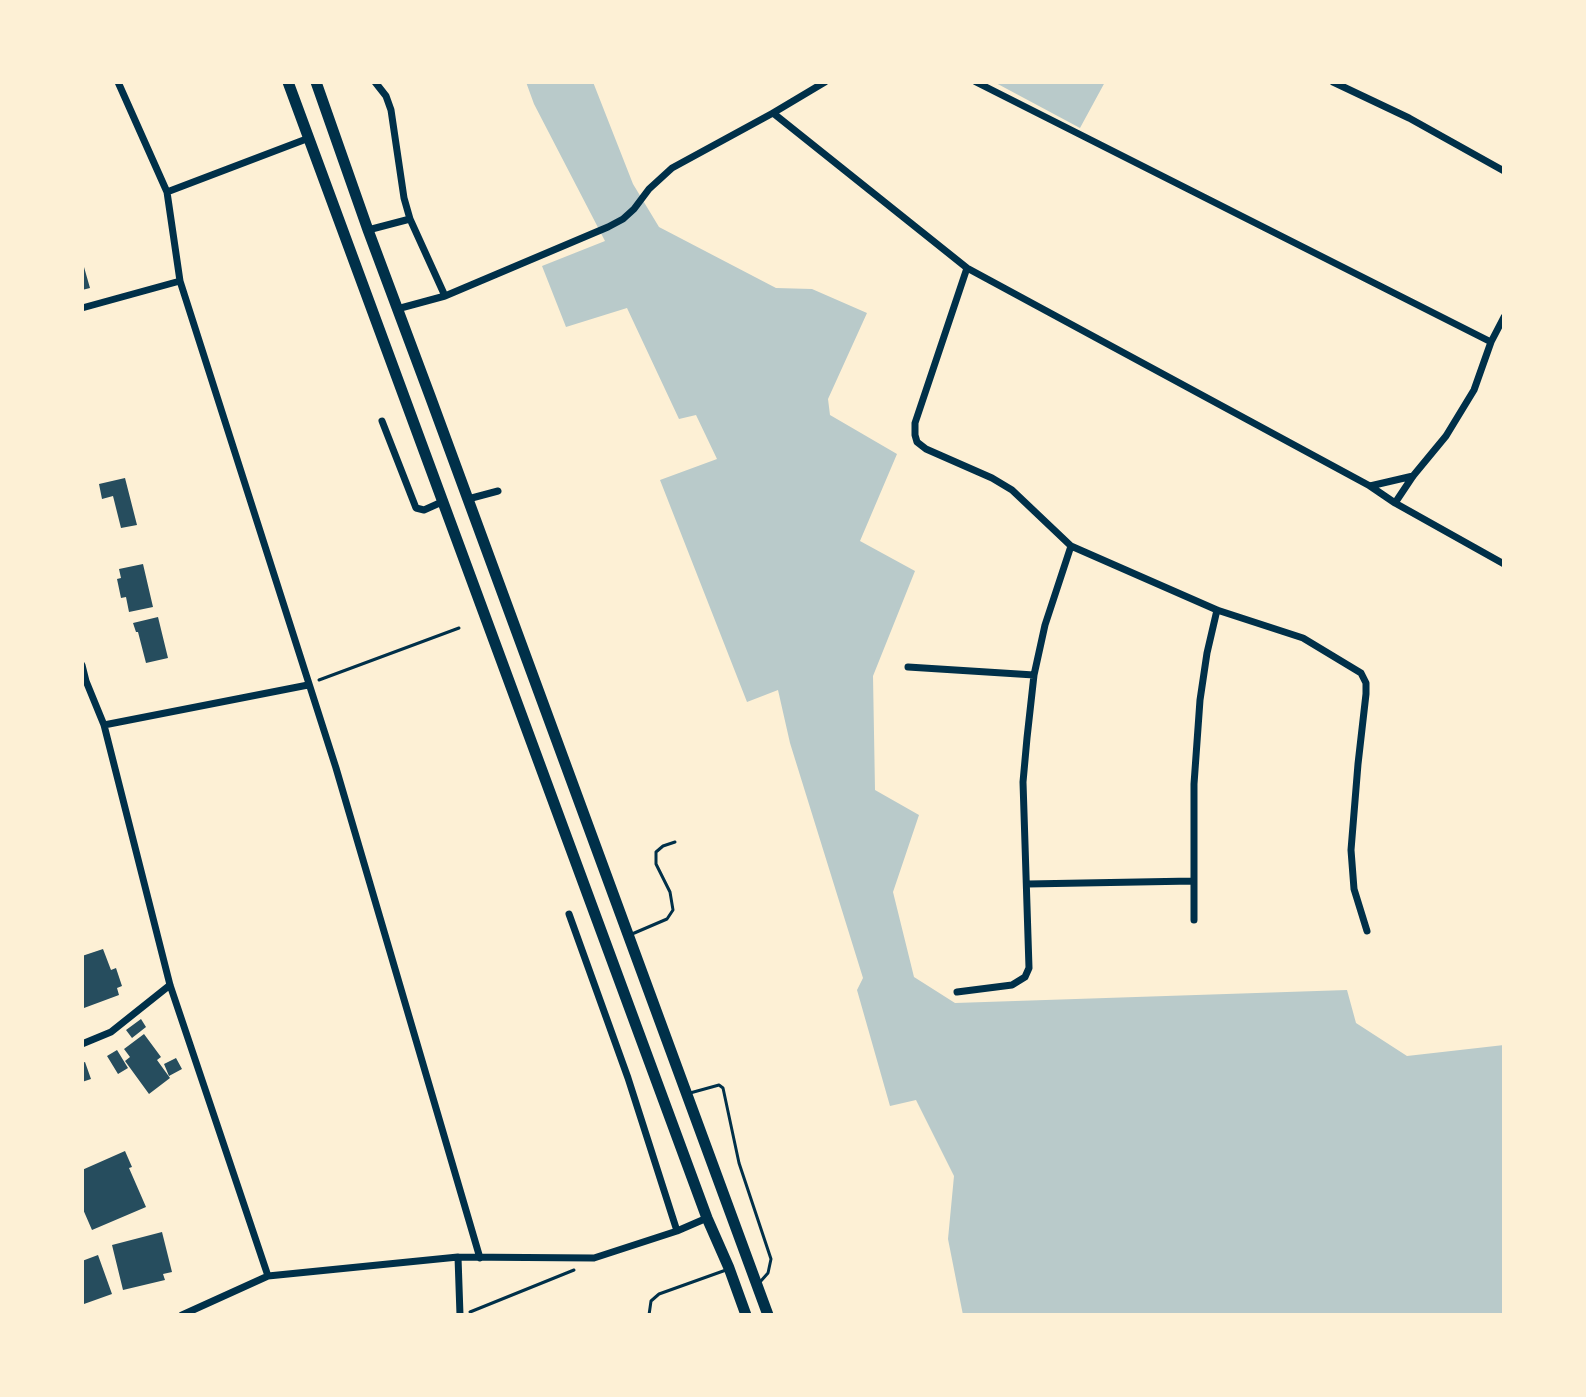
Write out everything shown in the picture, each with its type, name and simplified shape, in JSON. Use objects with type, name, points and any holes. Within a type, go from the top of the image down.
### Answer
[{"type":"highway","points":[[288,82],[707,1218],[746,1315]]},
{"type":"highway","points":[[316,82],[768,1315]]},
{"type":"street","points":[[118,82],[167,192],[180,281],[336,768],[480,1258]]},
{"type":"street","points":[[375,82],[386,96],[391,110],[410,219],[445,296]]},
{"type":"street","points":[[397,309],[445,296],[623,219],[672,168],[825,82]]},
{"type":"street","points":[[976,82],[1491,342]]},
{"type":"street","points":[[1333,82],[1409,118],[1504,171]]},
{"type":"street","points":[[773,113],[967,268],[1370,486],[1504,564]]},
{"type":"street","points":[[167,192],[309,138]]},
{"type":"street","points":[[368,230],[410,219]]},
{"type":"street","points":[[967,268],[915,423],[917,442],[1012,490],[1071,546],[1217,610],[1303,638],[1361,673],[1366,683],[1366,694],[1351,850],[1354,889],[1367,931]]},
{"type":"street","points":[[82,308],[180,281]]},
{"type":"street","points":[[1395,503],[1446,436],[1474,390],[1491,342],[1504,317]]},
{"type":"street","points":[[382,421],[416,508],[424,510],[444,501]]},
{"type":"street","points":[[1370,486],[1413,476]]},
{"type":"street","points":[[468,499],[498,491]]},
{"type":"street","points":[[957,992],[1012,985],[1025,977],[1029,968],[1023,782],[1034,675],[1045,625],[1071,546]]},
{"type":"street","points":[[1194,920],[1194,784],[1200,700],[1217,610]]},
{"type":"street","points":[[82,665],[84,682],[104,725],[170,985],[268,1276]]},
{"type":"street","points":[[908,667],[1034,675]]},
{"type":"street","points":[[104,725],[308,685]]},
{"type":"street","points":[[1028,884],[1193,881]]},
{"type":"street","points":[[569,914],[628,1078],[677,1231]]},
{"type":"street","points":[[82,1044],[111,1032],[170,985]]},
{"type":"street","points":[[182,1315],[268,1276],[458,1257],[594,1258],[707,1218]]},
{"type":"street","points":[[458,1257],[461,1315]]},
{"type":"lane","points":[[628,935],[667,919],[673,910],[670,892],[656,864],[656,852],[675,842]]},
{"type":"lane","points":[[686,1094],[719,1085],[723,1088],[739,1163],[771,1259],[768,1273],[757,1284]]},
{"type":"lane","points":[[649,1315],[651,1301],[659,1294],[729,1268]]},
{"type":"path","points":[[308,685],[459,628]]},
{"type":"path","points":[[461,1315],[571,1272],[594,1258]]},
{"type":"shaded area","points":[[526,82],[593,82],[633,184],[659,227],[776,288],[812,289],[867,313],[828,399],[830,415],[897,454],[860,541],[915,571],[873,676],[875,790],[919,815],[893,892],[914,977],[955,1003],[1347,990],[1356,1023],[1407,1056],[1504,1045],[1504,1315],[963,1315],[948,1239],[954,1176],[916,1100],[890,1106],[857,990],[863,978],[790,743],[778,690],[747,702],[660,480],[717,459],[696,415],[679,419],[627,308],[566,327],[542,266],[605,241],[534,104]]},
{"type":"shaded area","points":[[994,82],[1105,82],[1080,128]]},
{"type":"building","points":[[82,268],[90,288],[82,290]]},
{"type":"building","points":[[125,478],[137,525],[121,528],[113,496],[102,499],[99,484]]},
{"type":"building","points":[[143,564],[153,607],[129,612],[126,597],[121,598],[117,579],[121,578],[119,569]]},
{"type":"building","points":[[158,617],[168,658],[146,663],[133,623]]},
{"type":"building","points":[[103,949],[111,970],[116,968],[122,986],[117,988],[119,995],[84,1008],[82,956]]},
{"type":"building","points":[[141,1019],[146,1027],[132,1038],[126,1030]]},
{"type":"building","points":[[144,1034],[161,1057],[157,1060],[170,1078],[149,1094],[125,1061],[130,1057],[124,1049]]},
{"type":"building","points":[[117,1050],[128,1068],[118,1074],[107,1056]]},
{"type":"building","points":[[176,1058],[182,1069],[169,1076],[164,1064]]},
{"type":"building","points":[[85,1062],[91,1079],[82,1082],[82,1063]]},
{"type":"building","points":[[125,1151],[146,1207],[92,1230],[82,1207],[82,1170]]},
{"type":"building","points":[[162,1232],[172,1272],[163,1274],[165,1280],[123,1290],[112,1245]]},
{"type":"building","points":[[98,1255],[112,1294],[84,1304],[82,1261]]}]
